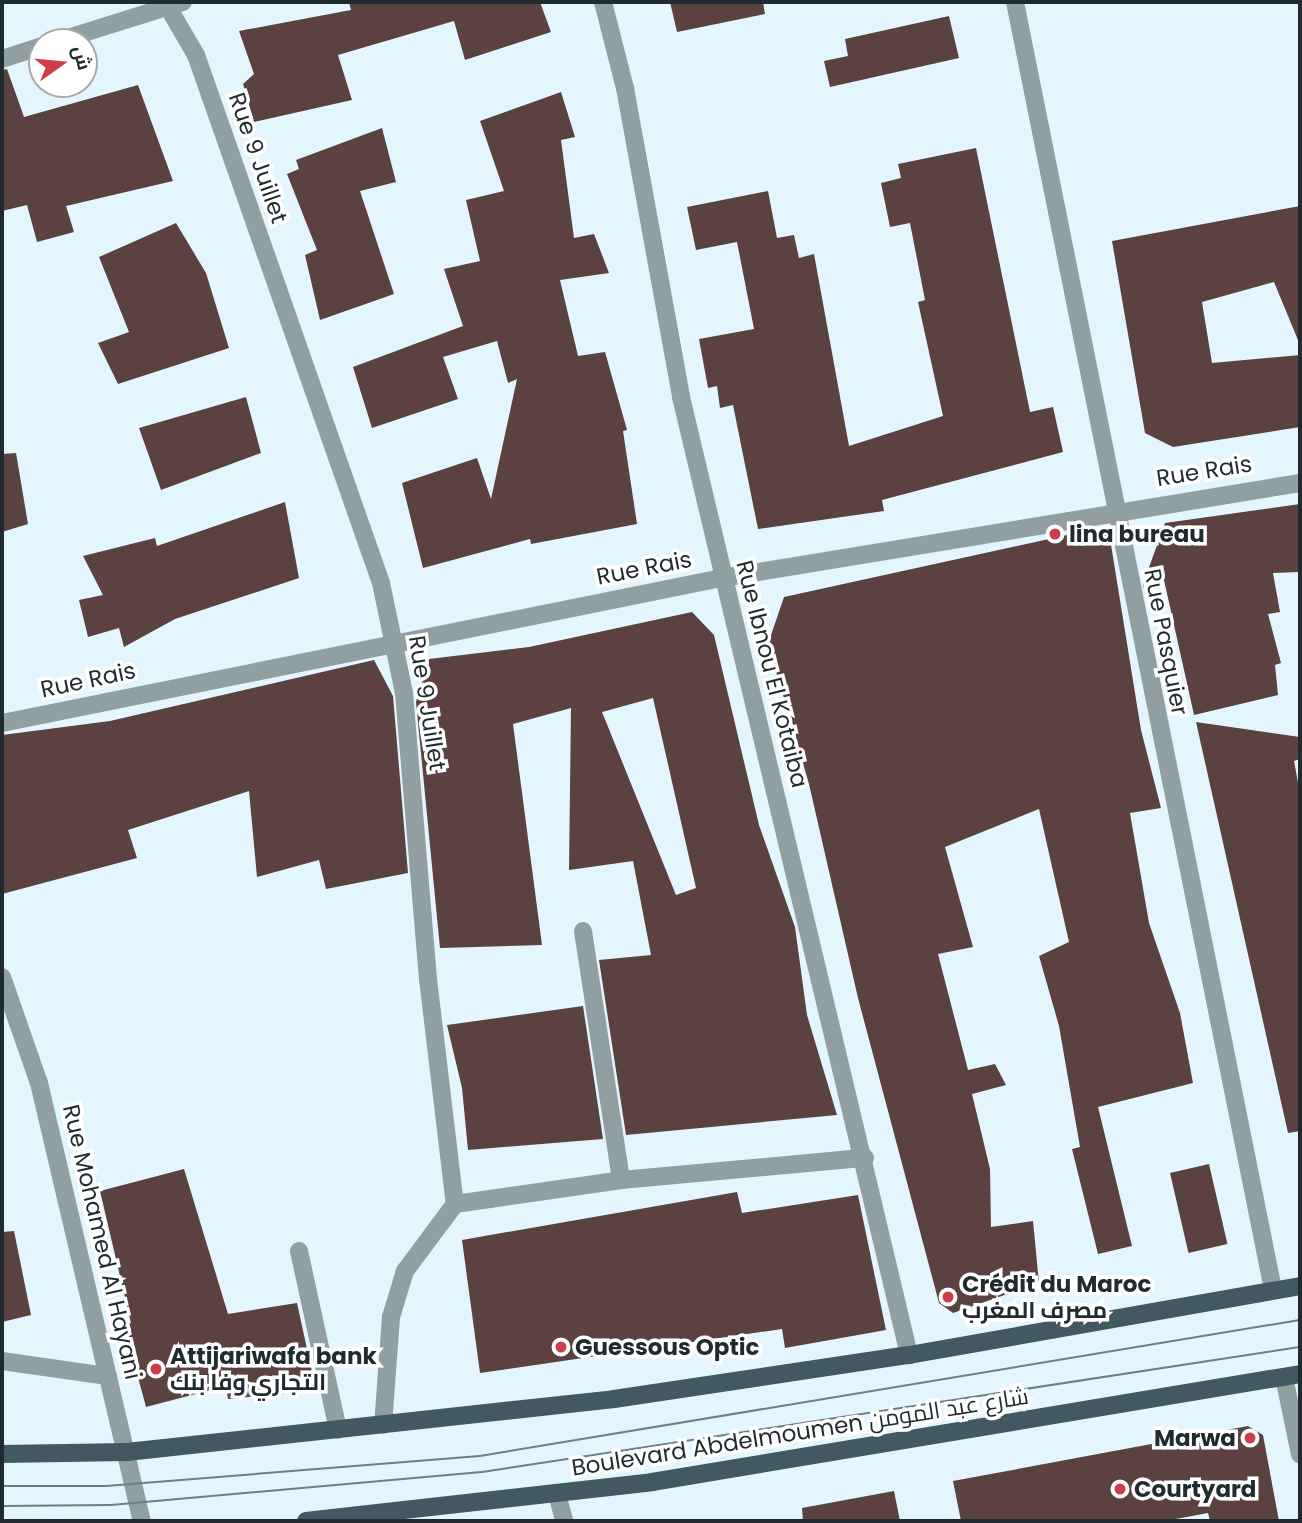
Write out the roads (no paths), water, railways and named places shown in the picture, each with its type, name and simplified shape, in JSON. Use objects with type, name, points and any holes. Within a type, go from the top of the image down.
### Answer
[{"type":"main road","points":[[2,1454],[127,1452],[614,1399],[909,1355],[1300,1286]]},
{"type":"main road","name":"Boulevard Abdelmoumen شارع عبد المومن","points":[[306,1521],[557,1494],[919,1441],[1292,1375]]},
{"type":"street","name":"Rue Ibnou El Kotaiba","points":[[603,2],[625,88],[681,397],[722,578],[865,1158],[909,1355]]},
{"type":"street","name":"Rue Pasquier","points":[[1015,2],[1273,1290]]},
{"type":"street","points":[[97,28],[172,3]]},
{"type":"street","name":"Rue 9 Juillet","points":[[172,3],[200,68],[381,583],[412,744],[428,979],[455,1204]]},
{"type":"street","points":[[2,59],[28,51]]},
{"type":"street","name":"Rue Rais","points":[[2,723],[394,640],[722,578],[1115,510],[1300,483]]},
{"type":"street","points":[[583,931],[621,1180]]},
{"type":"street","name":"Rue Mohamed Al Hayani","points":[[2,977],[39,1083],[142,1521]]},
{"type":"street","points":[[383,1425],[391,1317],[405,1271],[455,1204],[621,1180],[865,1158]]},
{"type":"street","points":[[299,1251],[338,1430]]},
{"type":"street","points":[[2,1362],[108,1376]]},
{"type":"street","points":[[1292,1375],[1300,1454]]},
{"type":"street","points":[[557,1494],[564,1521]]},
{"type":"tram line","points":[[2,1486],[106,1486],[480,1456],[1300,1320]]},
{"type":"tram line","points":[[2,1506],[111,1505],[482,1472],[1300,1347]]},
{"type":"place","name":"lina bureau","points":[[1055,534]]},
{"type":"place","name":"Crédit du Maroc مصرف المغرب","points":[[948,1297]]},
{"type":"place","name":"Guessous Optic","points":[[561,1347]]},
{"type":"place","name":"Attijariwafa bank التجاري وفا بنك","points":[[156,1369]]},
{"type":"place","name":"Marwa","points":[[1250,1438]]},
{"type":"place","name":"Courtyard","points":[[1120,1489]]}]
